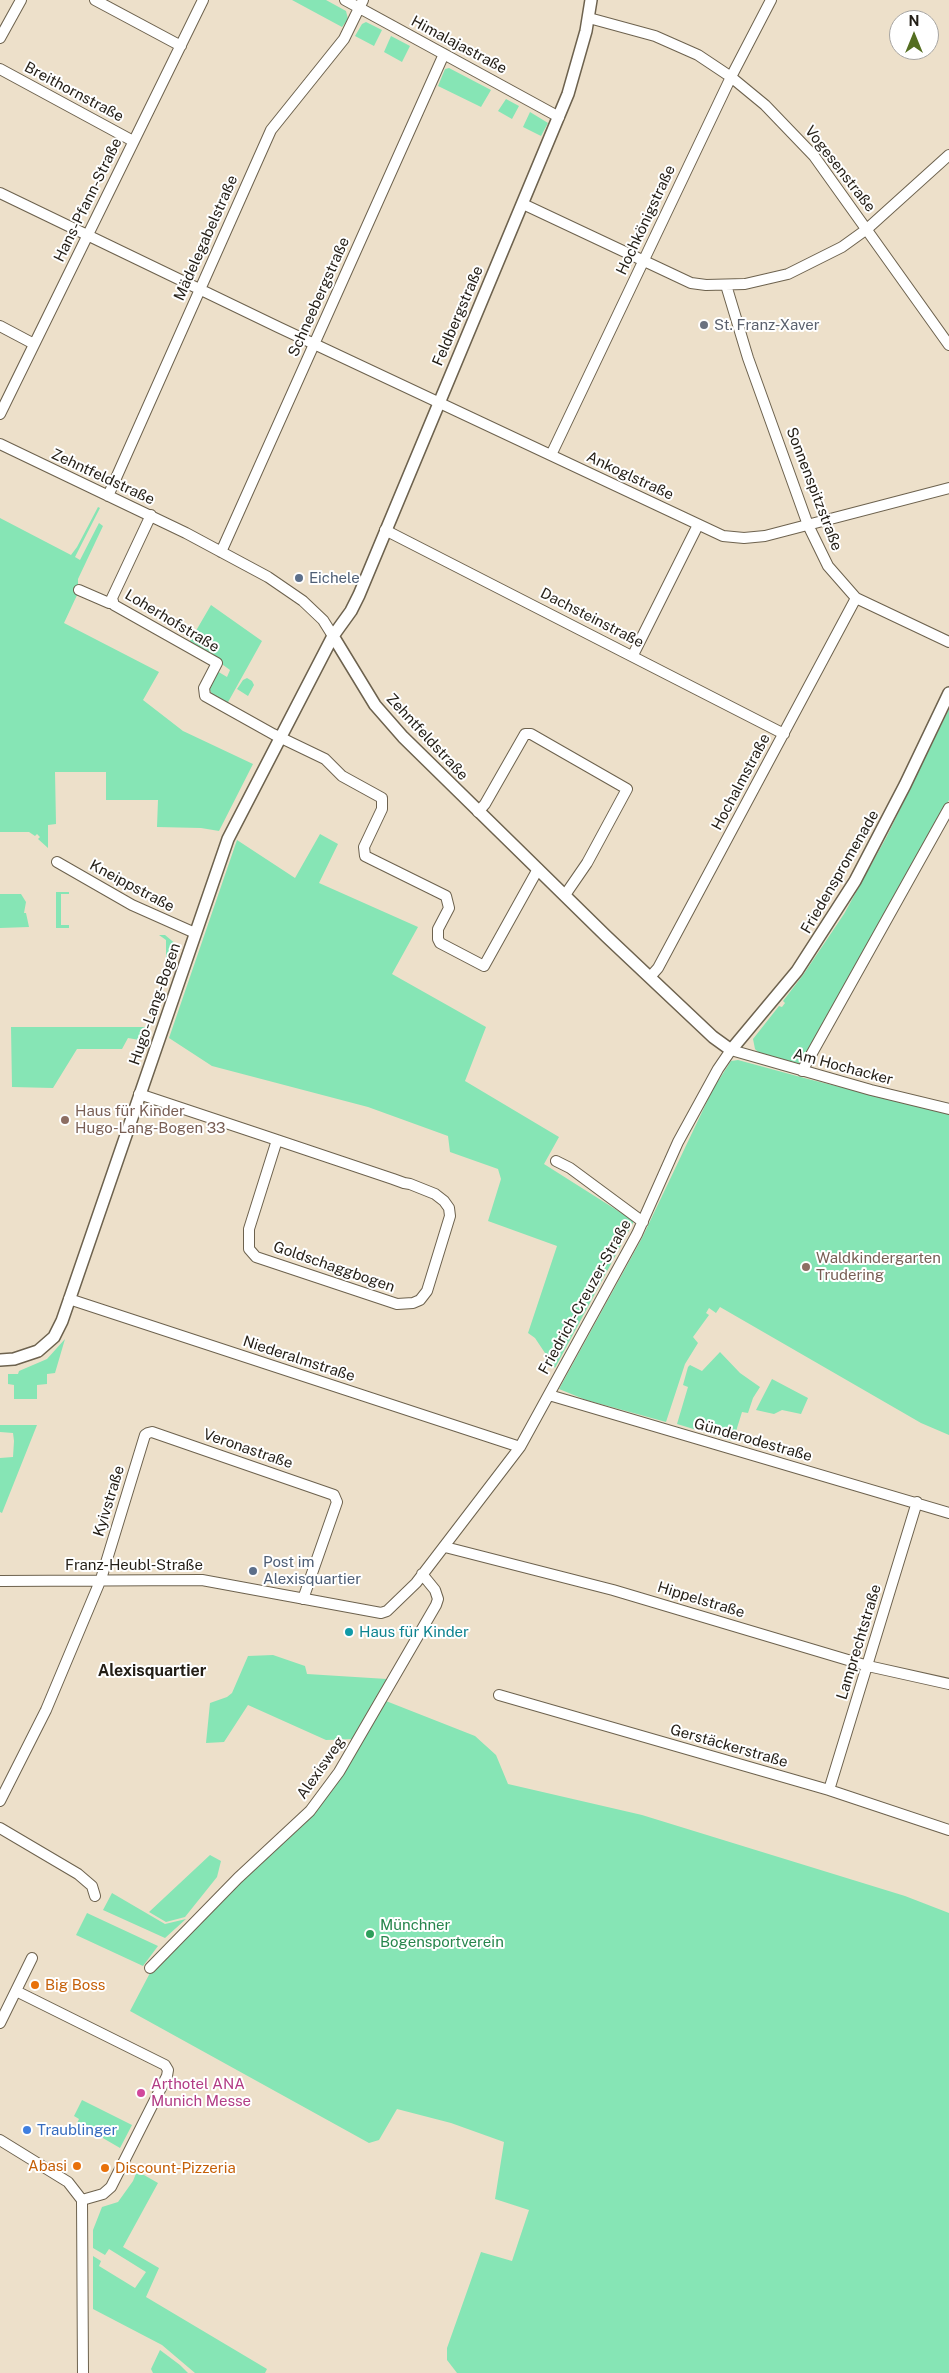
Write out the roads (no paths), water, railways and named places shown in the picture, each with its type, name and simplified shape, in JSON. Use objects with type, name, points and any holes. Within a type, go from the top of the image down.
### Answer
[{"type":"street","points":[[0,38],[21,0]]},
{"type":"street","points":[[96,0],[181,46]]},
{"type":"street","name":"Hans-Pfann-Straße","points":[[0,414],[203,0]]},
{"type":"street","name":"Himalajastraße","points":[[345,0],[361,4],[444,54],[559,117]]},
{"type":"street","name":"Feldbergstraße","points":[[333,636],[354,604],[559,117],[575,73],[591,0]]},
{"type":"street","name":"Hochkönigstraße","points":[[551,455],[731,77],[771,0]]},
{"type":"street","name":"Mädelegabelstraße","points":[[108,496],[271,130],[344,39],[361,4]]},
{"type":"street","name":"Vogesenstraße","points":[[588,18],[636,30],[675,44],[698,55],[731,77],[785,124],[814,156],[949,345]]},
{"type":"street","name":"Schneebergstraße","points":[[221,552],[444,54]]},
{"type":"street","name":"Breithornstraße","points":[[0,69],[133,141]]},
{"type":"street","points":[[523,204],[691,283],[726,285],[769,280],[824,258],[867,229],[949,155]]},
{"type":"street","name":"Ankoglstraße","points":[[0,193],[438,403],[723,536],[744,538],[765,536],[949,488]]},
{"type":"street","name":"Sonnenspitzstraße","points":[[726,285],[748,358],[808,525],[828,566],[856,598],[949,642]]},
{"type":"street","points":[[0,326],[34,344]]},
{"type":"street","name":"Zehntfeldstraße","points":[[0,444],[221,552],[296,595],[322,620],[382,713],[478,812],[713,1037],[731,1050]]},
{"type":"street","name":"Loherhofstraße","points":[[150,516],[112,598],[114,605],[217,663],[204,688],[205,696],[281,737]]},
{"type":"street","points":[[633,655],[698,525]]},
{"type":"street","name":"Dachsteinstraße","points":[[385,530],[633,655],[784,734]]},
{"type":"street","name":"Loherhofstraße","points":[[79,590],[109,603],[113,602]]},
{"type":"street","name":"Hochalmstraße","points":[[650,977],[658,968],[856,598]]},
{"type":"street","name":"Hugo-Lang-Bogen","points":[[0,1360],[31,1354],[44,1347],[58,1329],[70,1299],[228,839],[333,636]]},
{"type":"street","name":"Friedenspromenade","points":[[731,1050],[797,972],[842,903],[882,830],[949,693]]},
{"type":"street","points":[[478,812],[485,804],[525,734],[532,734],[627,789],[589,861],[565,895]]},
{"type":"street","points":[[281,737],[325,759],[342,776],[382,798],[382,810],[364,847],[365,856],[446,896],[449,908],[438,929],[438,939],[440,942],[478,963],[484,966],[538,869]]},
{"type":"street","points":[[802,1071],[949,808]]},
{"type":"street","name":"Kneippstraße","points":[[57,862],[155,916],[195,933]]},
{"type":"street","name":"Am Hochacker","points":[[731,1050],[802,1071],[949,1108]]},
{"type":"street","name":"Friedrich-Creuzer-Straße","points":[[444,1547],[520,1447],[643,1222],[678,1142],[718,1069],[731,1050]]},
{"type":"street","name":"Goldschaggbogen","points":[[139,1094],[410,1184],[435,1194],[449,1208],[449,1223],[427,1291],[420,1300],[413,1304],[397,1304],[256,1257],[249,1249],[248,1229],[277,1140]]},
{"type":"street","points":[[556,1161],[570,1168],[643,1222]]},
{"type":"street","name":"Niederalmstraße","points":[[70,1299],[520,1447]]},
{"type":"street","name":"Günderodestraße","points":[[549,1395],[949,1513]]},
{"type":"street","name":"Veronastraße","points":[[148,1433],[152,1432],[334,1495],[337,1502],[303,1599]]},
{"type":"street","name":"Kyivstraße","points":[[0,1801],[46,1710],[102,1579],[140,1452],[148,1433]]},
{"type":"street","name":"Lamprechtstraße","points":[[829,1790],[917,1502]]},
{"type":"street","name":"Franz-Heubl-Straße","points":[[0,1581],[202,1580],[381,1613],[387,1611],[403,1598],[444,1547]]},
{"type":"street","name":"Hippelstraße","points":[[444,1547],[613,1590],[868,1666],[949,1684]]},
{"type":"street","name":"Alexisweg","points":[[150,1968],[238,1878],[310,1811],[339,1772],[436,1605],[438,1599],[435,1590],[422,1574]]},
{"type":"street","name":"Gerstäckerstraße","points":[[499,1695],[829,1790],[949,1830]]},
{"type":"street","points":[[0,1828],[78,1874],[92,1886],[95,1896]]},
{"type":"street","points":[[0,2023],[32,1958]]},
{"type":"street","points":[[16,1991],[165,2065],[168,2070],[167,2076],[111,2187],[103,2194],[82,2200]]},
{"type":"street","points":[[0,2140],[68,2182],[82,2200],[83,2373]]},
{"type":"place","name":"St. Franz-Xaver","points":[[704,325]]},
{"type":"place","name":"Eichele","points":[[299,578]]},
{"type":"place","name":"Haus für Kinder Hugo-Lang-Bogen 33","points":[[65,1120]]},
{"type":"place","name":"Waldkindergarten Trudering","points":[[806,1267]]},
{"type":"place","name":"Post im Alexisquartier","points":[[253,1571]]},
{"type":"place","name":"Haus für Kinder","points":[[349,1632]]},
{"type":"place","name":"Münchner Bogensportverein","points":[[370,1934]]},
{"type":"place","name":"Big Boss","points":[[35,1985]]},
{"type":"place","name":"Arthotel ANA Munich Messe","points":[[141,2093]]},
{"type":"place","name":"Traublinger","points":[[27,2130]]},
{"type":"place","name":"Abasi","points":[[77,2166]]},
{"type":"place","name":"Discount-Pizzeria","points":[[105,2168]]},
{"type":"district","name":"Alexisquartier","points":[[152,1671]]}]
